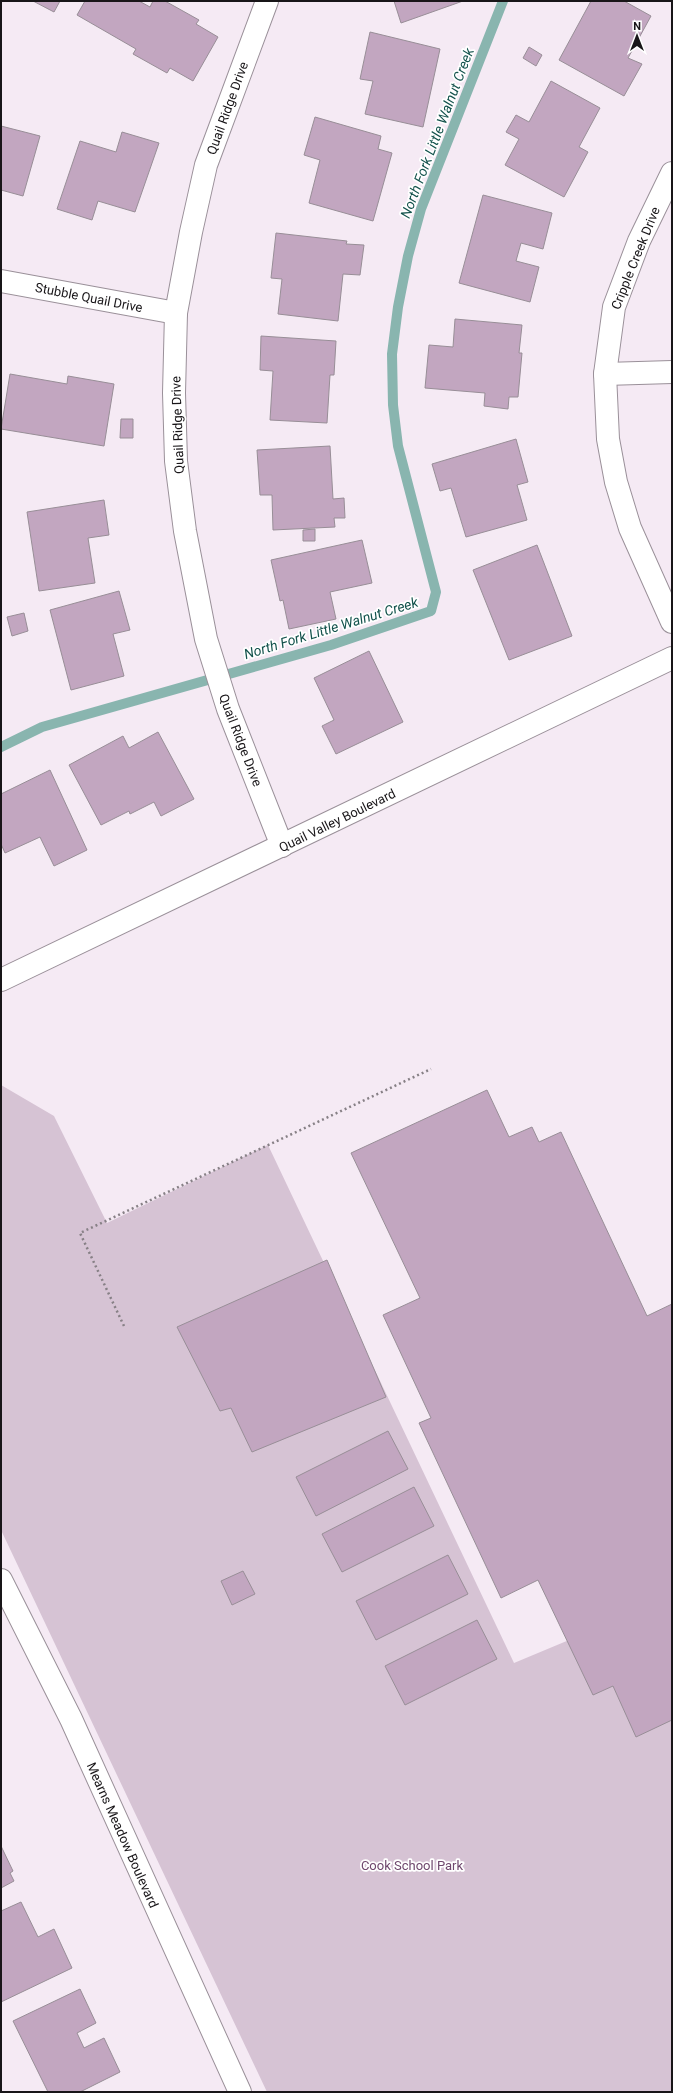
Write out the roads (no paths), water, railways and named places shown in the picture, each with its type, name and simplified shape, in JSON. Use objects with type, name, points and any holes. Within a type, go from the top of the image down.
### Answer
[{"type":"street","name":"Quail Ridge Drive","points":[[267,1],[206,165],[191,232],[176,313],[174,393],[176,461],[195,585],[206,639],[228,709],[282,846]]},
{"type":"street","name":"Cripple Creek Drive","points":[[672,172],[639,241],[614,307],[605,374],[608,439],[616,482],[630,528],[672,622]]},
{"type":"street","name":"Stubble Quail Drive","points":[[1,281],[176,313]]},
{"type":"street","points":[[605,374],[672,372]]},
{"type":"street","name":"Quail Valley Boulevard","points":[[1,980],[672,658]]},
{"type":"street","name":"Mearns Meadow Boulevard","points":[[1,1580],[71,1719],[240,2092]]},
{"type":"waterway","name":"North Fork Little Walnut Creek","points":[[1,747],[42,727],[331,645],[431,611],[436,592],[398,446],[393,405],[392,354],[398,307],[408,256],[421,209],[503,1]]},
{"type":"park label","name":"Cook School Park","points":[[412,1865]]}]
